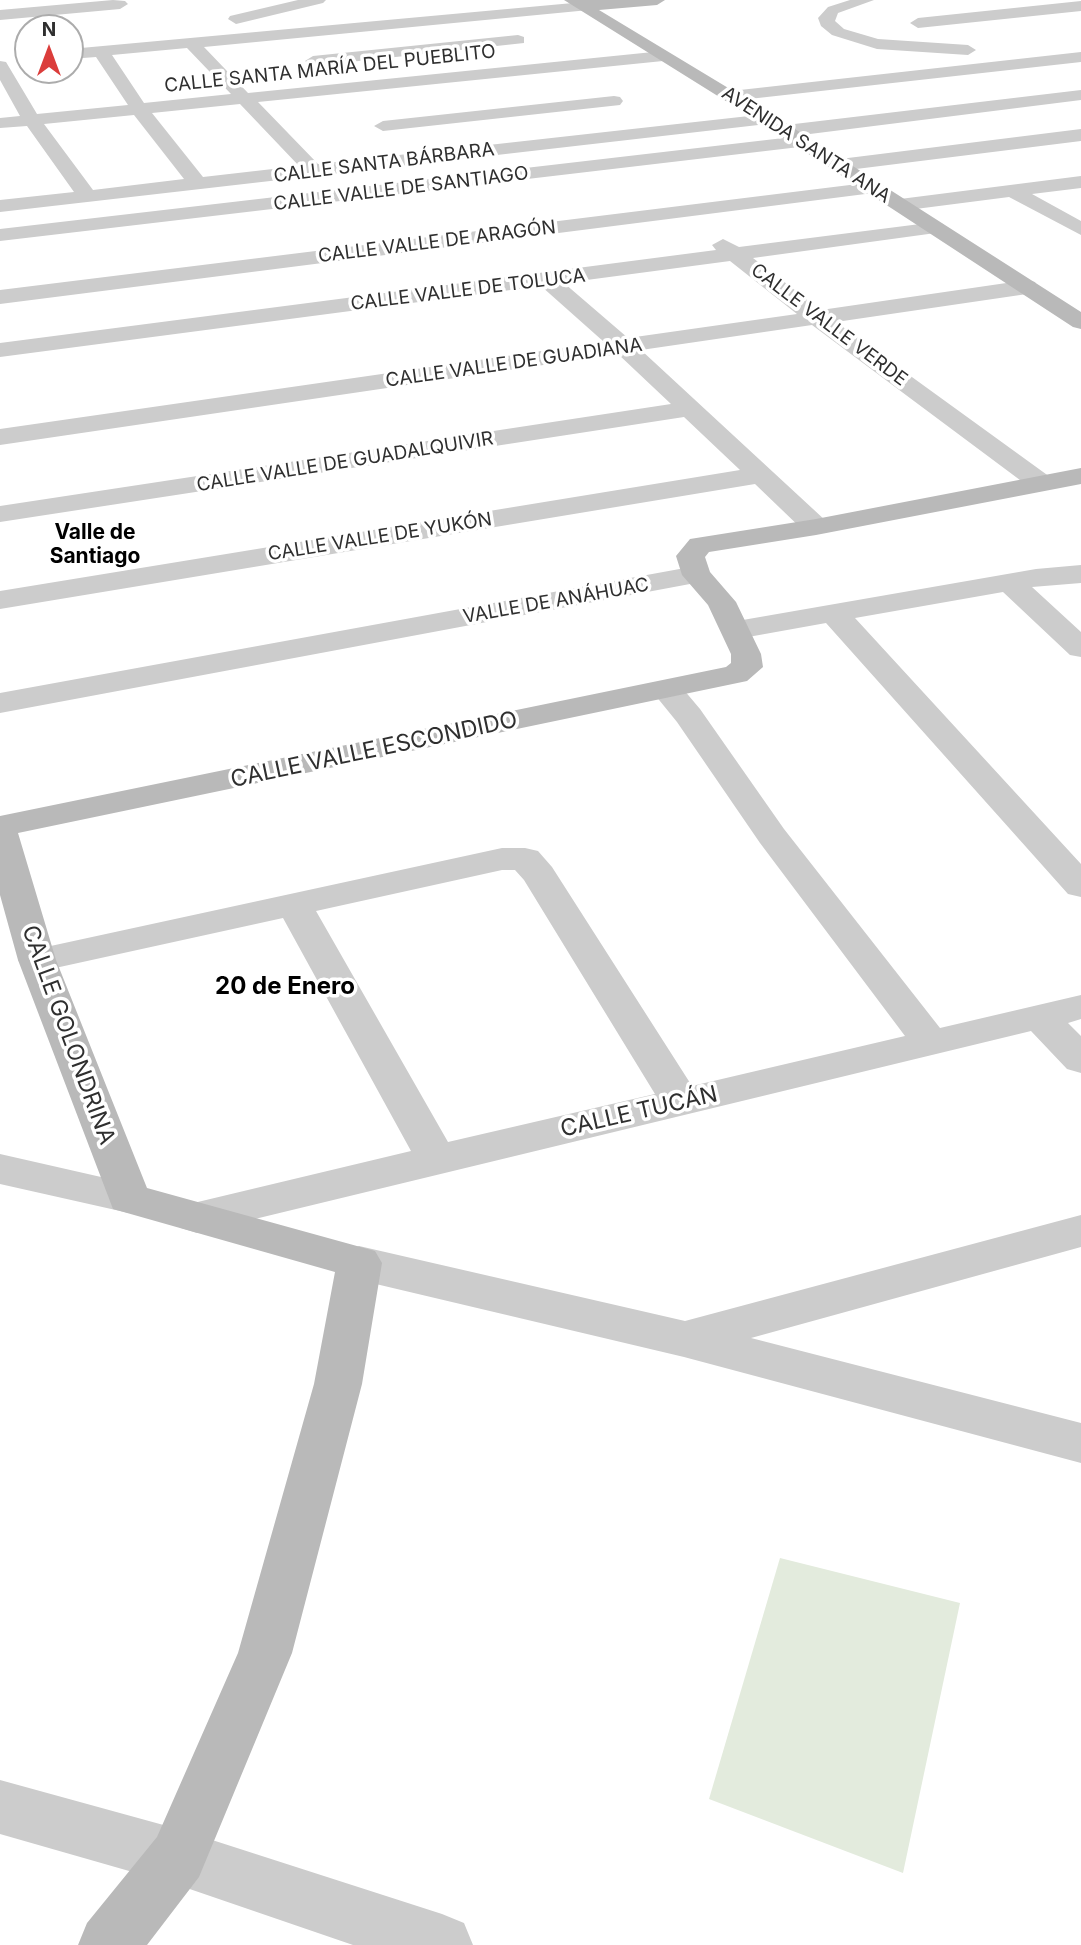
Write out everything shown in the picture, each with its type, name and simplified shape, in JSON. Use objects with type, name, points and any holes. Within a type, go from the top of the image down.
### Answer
[{"type":"street","points":[[243,0],[264,13]]},
{"type":"street","points":[[220,22],[318,0]]},
{"type":"street","points":[[84,53],[486,15],[578,3],[657,0]]},
{"type":"street","points":[[866,0],[833,10],[826,18],[827,23],[848,36],[894,46],[932,50],[987,48]]},
{"type":"street","name":"AVENIDA SANTA ANA","points":[[578,3],[731,96],[1081,322]]},
{"type":"street","points":[[0,15],[122,6]]},
{"type":"street","points":[[918,23],[1081,6]]},
{"type":"street","points":[[486,15],[556,67],[661,131]]},
{"type":"street","points":[[283,35],[346,89],[415,159]]},
{"type":"street","points":[[313,61],[519,40]]},
{"type":"street","points":[[191,43],[314,171]]},
{"type":"street","points":[[101,51],[140,110],[198,184]]},
{"type":"street","name":"CALLE SANTA MARÍA DEL PUEBLITO","points":[[0,123],[663,56]]},
{"type":"street","points":[[731,96],[1081,57]]},
{"type":"street","points":[[0,66],[32,120],[88,197]]},
{"type":"street","name":"CALLE VALLE DE SANTIAGO","points":[[0,235],[621,163],[1081,95]]},
{"type":"street","points":[[374,117],[626,108]]},
{"type":"street","name":"CALLE SANTA BÁRBARA","points":[[0,206],[767,119]]},
{"type":"street","points":[[840,166],[1081,135]]},
{"type":"street","points":[[621,163],[642,179]]},
{"type":"street","points":[[900,205],[1081,182]]},
{"type":"street","name":"CALLE VALLE DE ARAGÓN","points":[[0,297],[874,188]]},
{"type":"street","points":[[1012,191],[1081,229]]},
{"type":"street","name":"CALLE VALLE VERDE","points":[[663,195],[815,317],[1041,482]]},
{"type":"street","points":[[124,221],[167,275],[199,325]]},
{"type":"street","name":"CALLE VALLE DE TOLUCA","points":[[0,350],[936,228]]},
{"type":"street","points":[[546,279],[624,347],[816,527]]},
{"type":"street","name":"CALLE VALLE DE GUADIANA","points":[[0,437],[1027,287]]},
{"type":"street","name":"CALLE VALLE DE GUADALQUIVIR","points":[[0,514],[690,409]]},
{"type":"street","name":"CALLE VALLE DE YUKÓN","points":[[0,600],[761,475]]},
{"type":"street","points":[[1081,476],[816,527],[700,545],[690,556],[696,575],[721,602],[737,630],[1010,583],[1081,574]]},
{"type":"street","name":"VALLE DE ANÁHUAC","points":[[0,703],[696,575]]},
{"type":"street","points":[[1010,583],[1081,648]]},
{"type":"street","points":[[834,614],[1081,887]]},
{"type":"street","name":"CALLE VALLE ESCONDIDO","points":[[0,829],[736,674],[747,667],[746,654],[737,630]]},
{"type":"street","points":[[667,690],[689,716],[772,836],[931,1043]]},
{"type":"street","name":"CALLE GOLONDRINA","points":[[0,829],[37,960],[129,1198]]},
{"type":"street","points":[[37,960],[502,859],[525,859],[539,875],[681,1102]]},
{"type":"street","points":[[293,903],[437,1160]]},
{"type":"street","name":"CALLE TUCÁN","points":[[197,1217],[1081,1007]]},
{"type":"street","points":[[1040,1017],[1081,1060]]},
{"type":"street","points":[[0,1169],[129,1198],[359,1263],[684,1339],[1081,1443]]},
{"type":"street","points":[[684,1339],[1081,1231]]},
{"type":"street","points":[[109,1945],[178,1857],[265,1653],[338,1384],[359,1263]]},
{"type":"street","points":[[0,1807],[178,1857],[442,1945]]},
{"type":"shaded area","points":[[780,1558],[960,1603],[903,1873],[709,1799]]},
{"type":"district","name":"Valle de Santiago","points":[[95,545]]},
{"type":"district","name":"20 de Enero","points":[[285,987]]}]
